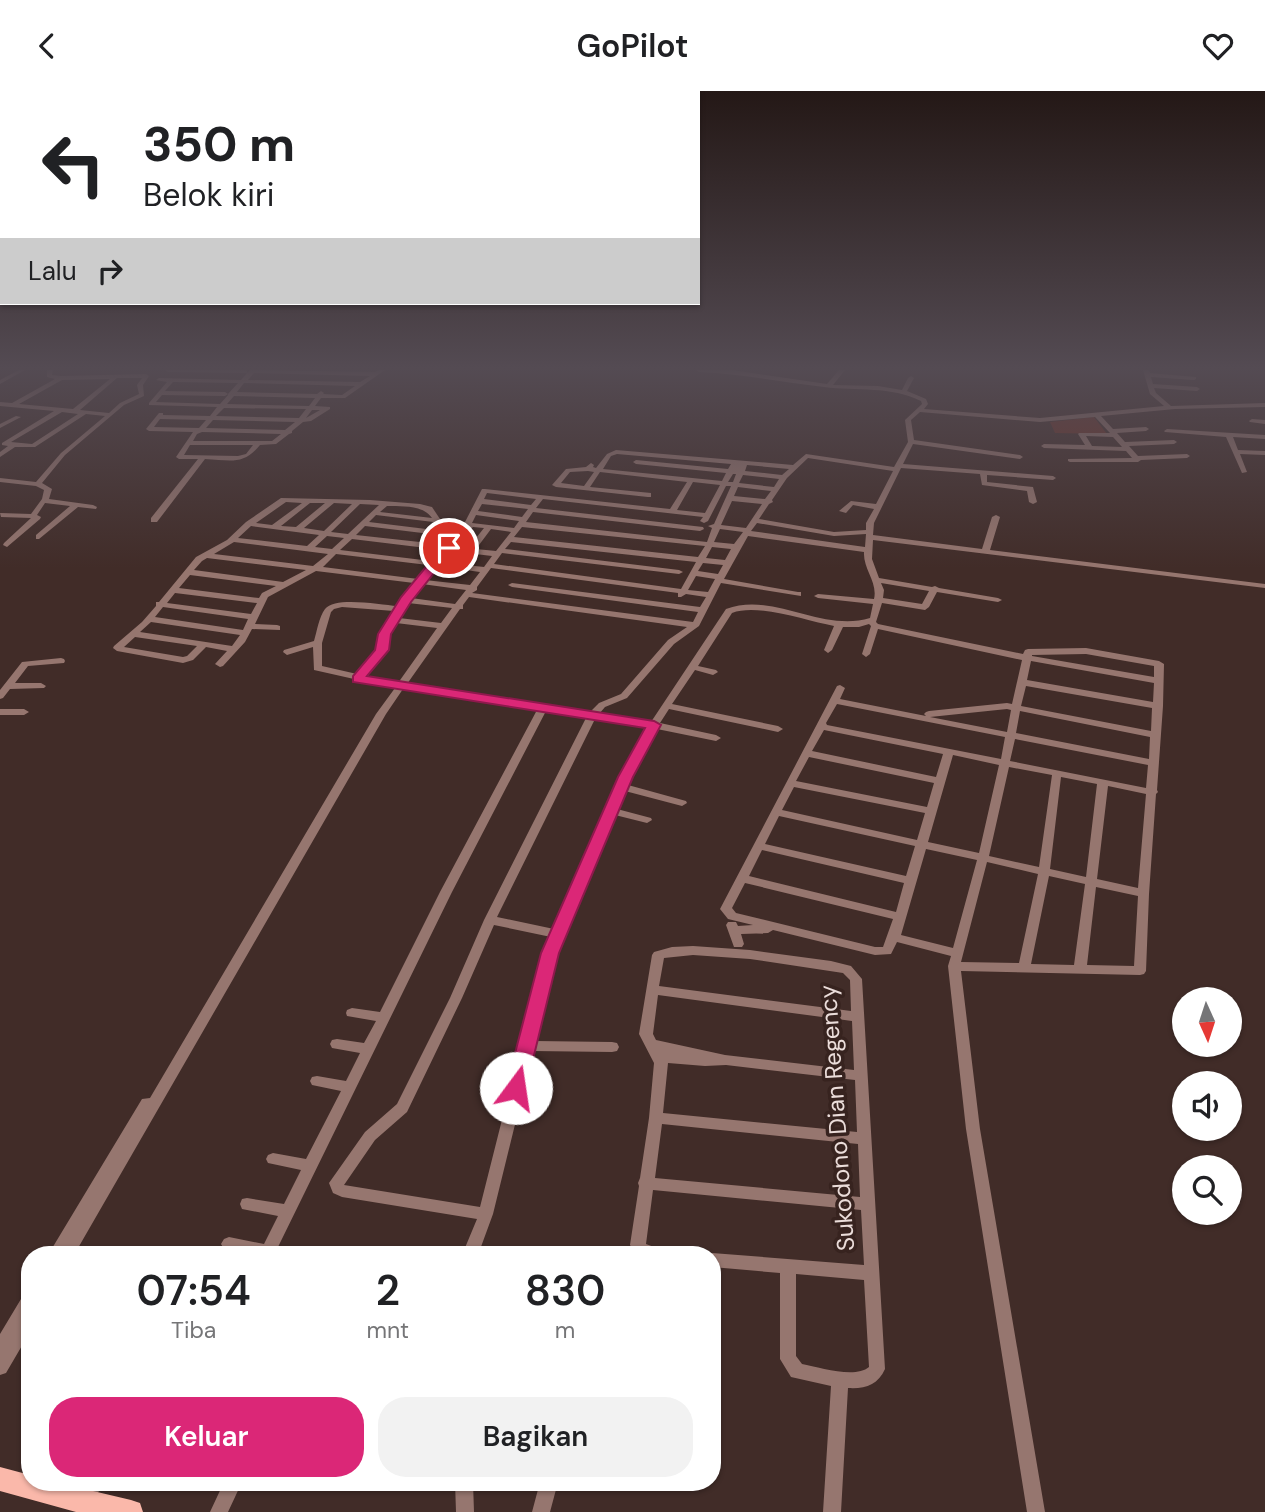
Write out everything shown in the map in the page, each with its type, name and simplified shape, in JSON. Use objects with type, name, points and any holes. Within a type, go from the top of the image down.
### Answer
[{"type":"main road","points":[[0,1479],[21,1482]]},
{"type":"main road","points":[[89,1492],[131,1512]]},
{"type":"street","points":[[2,443],[32,447],[48,436]]},
{"type":"street","points":[[38,484],[63,454],[85,436]]},
{"type":"street","points":[[193,436],[178,457],[245,457],[257,444]]},
{"type":"street","points":[[188,443],[274,443],[284,436]]},
{"type":"street","points":[[866,654],[880,590],[869,564],[869,535],[896,467],[911,442],[910,436]]},
{"type":"street","points":[[1082,436],[1089,447]]},
{"type":"street","points":[[1116,436],[1138,457]]},
{"type":"street","points":[[1229,436],[1244,473]]},
{"type":"street","points":[[911,442],[1020,457]]},
{"type":"street","points":[[1044,446],[1127,447],[1174,442]]},
{"type":"street","points":[[0,455],[14,445]]},
{"type":"street","points":[[585,489],[610,453],[642,452],[797,465]]},
{"type":"street","points":[[619,492],[642,452]]},
{"type":"street","points":[[1235,452],[1265,453]]},
{"type":"street","points":[[1070,460],[1134,461],[1138,457],[1187,456]]},
{"type":"street","points":[[486,1214],[342,1191],[336,1187],[370,1136],[402,1108],[592,716],[602,705],[624,696],[671,642],[694,625],[736,547],[785,477],[803,457],[896,467],[1053,478]]},
{"type":"street","points":[[154,520],[203,458]]},
{"type":"street","points":[[662,605],[723,484],[741,461]]},
{"type":"street","points":[[675,607],[709,545],[740,473],[741,461]]},
{"type":"street","points":[[636,462],[785,477]]},
{"type":"street","points":[[648,495],[556,484],[568,470],[590,467],[628,474],[777,489]]},
{"type":"street","points":[[983,474],[984,484],[1030,489],[1033,502]]},
{"type":"street","points":[[615,550],[658,477]]},
{"type":"street","points":[[0,479],[38,484],[48,489],[33,516]]},
{"type":"street","points":[[672,512],[691,480]]},
{"type":"street","points":[[358,679],[382,650],[383,638],[402,604],[434,563],[470,524],[484,492],[489,490],[707,515]]},
{"type":"street","points":[[71,1246],[381,714],[443,626],[541,497]]},
{"type":"street","points":[[729,498],[769,502]]},
{"type":"street","points":[[43,501],[93,507]]},
{"type":"street","points":[[204,644],[190,658],[183,660],[118,649],[206,555],[233,540],[249,524],[281,501],[385,503],[424,507],[438,521]]},
{"type":"street","points":[[298,530],[332,501]]},
{"type":"street","points":[[479,501],[632,521],[717,527],[867,550]]},
{"type":"street","points":[[274,527],[307,502]]},
{"type":"street","points":[[310,548],[358,502]]},
{"type":"street","points":[[220,664],[234,649],[268,592],[316,568],[385,503]]},
{"type":"street","points":[[843,511],[851,503],[878,507]]},
{"type":"street","points":[[39,537],[76,505]]},
{"type":"street","points":[[373,513],[489,527],[520,524]]},
{"type":"street","points":[[474,513],[520,524],[736,547]]},
{"type":"street","points":[[1,515],[37,517],[7,545]]},
{"type":"street","points":[[986,550],[996,517]]},
{"type":"street","points":[[755,520],[834,534],[869,535],[1265,586]]},
{"type":"street","points":[[249,524],[470,551],[540,555],[679,572]]},
{"type":"street","points":[[363,524],[460,535]]},
{"type":"street","points":[[470,551],[489,527]]},
{"type":"street","points":[[509,539],[728,563]]},
{"type":"street","points":[[233,540],[526,571],[711,595]]},
{"type":"street","points":[[206,555],[419,581],[694,625]]},
{"type":"street","points":[[540,555],[511,588],[702,610]]},
{"type":"street","points":[[188,572],[282,584]]},
{"type":"street","points":[[692,573],[798,594]]},
{"type":"street","points":[[878,580],[998,600]]},
{"type":"street","points":[[818,596],[925,607],[935,588]]},
{"type":"street","points":[[172,590],[261,601]]},
{"type":"street","points":[[159,604],[249,625]]},
{"type":"street","points":[[460,607],[335,605],[327,612],[318,643],[317,668],[358,679],[654,725],[716,738]]},
{"type":"street","points":[[474,1246],[486,1214],[545,966],[558,934],[622,787],[654,725],[729,611],[735,606],[752,606],[818,621],[873,624],[1027,658],[1159,681]]},
{"type":"street","points":[[148,619],[277,628]]},
{"type":"street","points":[[393,620],[443,626]]},
{"type":"street","points":[[828,650],[840,622]]},
{"type":"street","points":[[133,634],[234,649]]},
{"type":"street","points":[[287,652],[318,643]]},
{"type":"street","points":[[894,937],[955,959],[1024,969],[1140,971],[1142,893],[1153,792],[1159,664],[1086,651],[1028,652],[992,825],[955,959],[973,1129],[1036,1512]]},
{"type":"street","points":[[0,696],[28,662],[61,661]]},
{"type":"street","points":[[692,667],[713,672]]},
{"type":"street","points":[[1021,682],[1158,706]]},
{"type":"street","points":[[9,686],[41,685]]},
{"type":"street","points":[[738,944],[726,909],[840,688]]},
{"type":"street","points":[[834,701],[1154,763]]},
{"type":"street","points":[[667,706],[778,729]]},
{"type":"street","points":[[916,716],[1007,706],[1156,735]]},
{"type":"street","points":[[275,1246],[288,1211],[367,1049],[542,709]]},
{"type":"street","points":[[0,712],[24,712]]},
{"type":"street","points":[[61,1246],[374,719],[381,714]]},
{"type":"street","points":[[822,726],[1153,792]]},
{"type":"street","points":[[727,913],[882,952],[887,951],[894,937],[949,751]]},
{"type":"street","points":[[806,753],[940,781]]},
{"type":"street","points":[[1024,969],[1044,874],[1057,772]]},
{"type":"street","points":[[1080,969],[1103,781]]},
{"type":"street","points":[[790,783],[931,811]]},
{"type":"street","points":[[622,787],[682,803]]},
{"type":"street","points":[[611,811],[647,820]]},
{"type":"street","points":[[776,812],[1044,874],[1142,893]]},
{"type":"street","points":[[758,846],[910,881]]},
{"type":"street","points":[[742,878],[900,917]]},
{"type":"street","points":[[491,920],[558,934]]},
{"type":"street","points":[[733,930],[781,928]]},
{"type":"street","name":"Sukodono Dian Regency","points":[[650,1044],[646,1034],[656,959],[658,955],[669,950],[705,950],[838,967],[856,978],[877,1369],[870,1378],[840,1380]]},
{"type":"street","points":[[652,990],[859,1017]]},
{"type":"street","points":[[352,1013],[383,1017]]},
{"type":"street","points":[[337,1044],[367,1049]]},
{"type":"street","points":[[639,1246],[645,1183],[656,1118],[660,1057],[650,1044]]},
{"type":"street","points":[[650,1044],[726,1060],[862,1076]]},
{"type":"street","points":[[527,1046],[612,1047]]},
{"type":"street","points":[[660,1057],[726,1060]]},
{"type":"street","points":[[317,1081],[350,1087]]},
{"type":"street","points":[[656,1118],[864,1139]]},
{"type":"street","points":[[273,1159],[310,1166]]},
{"type":"street","points":[[645,1183],[868,1204]]},
{"type":"street","points":[[247,1204],[288,1211]]},
{"type":"street","points":[[229,1244],[238,1246]]},
{"type":"street","name":"Sukodono Dian Regency","points":[[721,1261],[872,1273]]},
{"type":"street","points":[[788,1268],[788,1359],[797,1371],[840,1380],[832,1512]]},
{"type":"street","points":[[0,1349],[21,1314]]},
{"type":"street","points":[[0,1367],[21,1331]]},
{"type":"street","points":[[219,1512],[229,1491]]},
{"type":"street","points":[[464,1491],[465,1512]]},
{"type":"street","points":[[541,1512],[547,1491]]},
{"type":"route","points":[[449,548],[405,600],[383,638],[382,650],[358,679],[654,725],[626,777],[545,966],[516,1088]]}]
